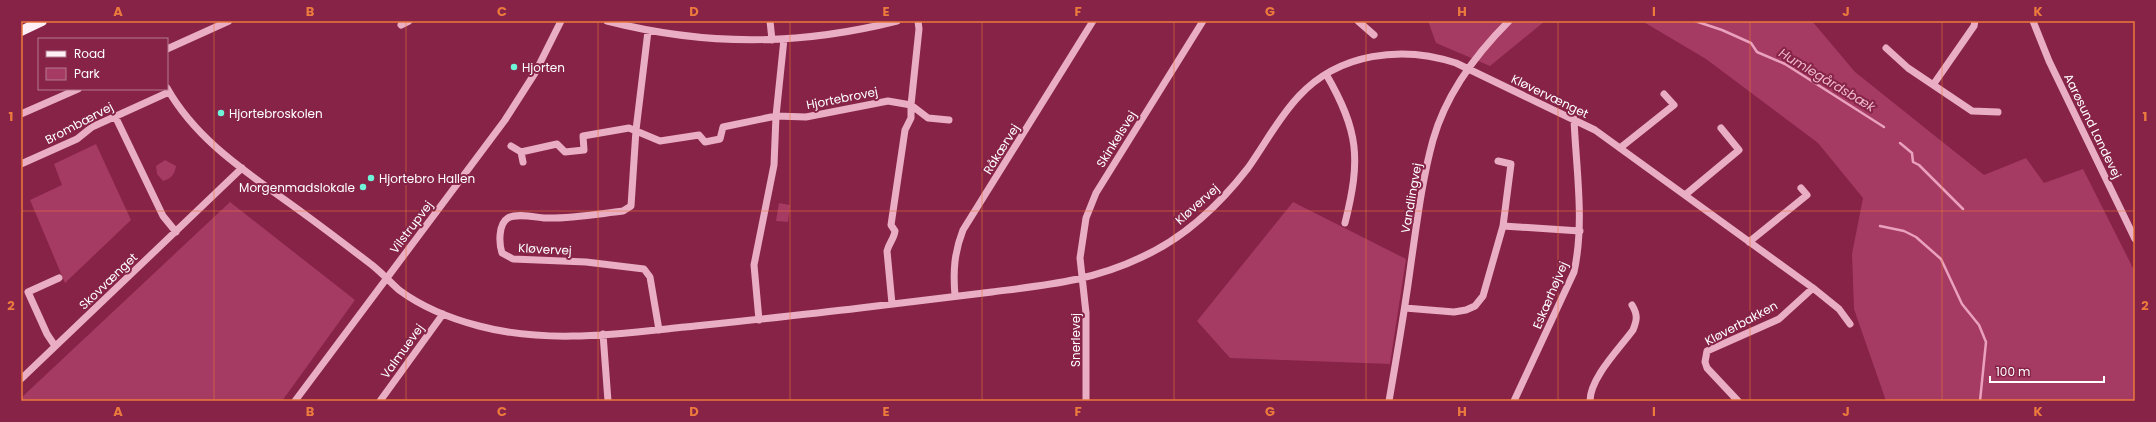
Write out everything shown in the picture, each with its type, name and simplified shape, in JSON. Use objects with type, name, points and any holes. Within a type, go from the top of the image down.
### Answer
[{"type":"main road","points":[[21,31],[42,21]]},
{"type":"street","points":[[168,49],[229,21]]},
{"type":"street","points":[[401,25],[409,21]]},
{"type":"street","name":"Vilstrupvej","points":[[295,401],[505,120],[535,73],[561,21]]},
{"type":"street","points":[[607,21],[648,31],[686,37],[772,40],[834,35],[897,21]]},
{"type":"street","points":[[770,21],[772,40]]},
{"type":"street","points":[[892,304],[887,251],[888,244],[894,239],[896,231],[891,225],[905,130],[912,118],[911,105],[919,29],[918,21]]},
{"type":"street","name":"Råkærvej","points":[[955,296],[953,277],[954,258],[963,230],[1093,21]]},
{"type":"street","name":"Skinkelsvej","points":[[1081,280],[1081,240],[1086,218],[1096,193],[1203,21]]},
{"type":"street","points":[[1358,21],[1374,35]]},
{"type":"street","name":"Vandlingvej","points":[[1390,401],[1423,186],[1433,139],[1451,98],[1468,68],[1487,43],[1509,21]]},
{"type":"street","points":[[1933,85],[1974,26],[1975,21]]},
{"type":"street","name":"Aarøsund Landevej","points":[[2033,21],[2049,61],[2135,239]]},
{"type":"street","points":[[636,130],[648,31]]},
{"type":"street","points":[[759,320],[754,265],[774,165],[776,116],[784,39]]},
{"type":"street","points":[[1886,48],[1933,85],[1972,111],[1998,112]]},
{"type":"street","name":"Kløvervej","points":[[168,90],[196,130],[242,168],[387,277],[399,290],[443,314],[475,325],[524,334],[554,337],[659,330],[759,320],[1081,280],[1145,256],[1171,241],[1195,223],[1216,205],[1248,168],[1291,105],[1312,84],[1326,74],[1351,62],[1366,58],[1400,53],[1437,56],[1468,68]]},
{"type":"street","name":"Kløvervænget","points":[[1468,68],[1595,130],[1814,288],[1839,310],[1850,324]]},
{"type":"street","points":[[1326,74],[1346,113],[1353,137],[1356,166],[1353,190],[1345,223]]},
{"type":"street","points":[[21,114],[76,90]]},
{"type":"street","name":"Brombærvej","points":[[21,164],[77,139],[92,126],[168,90]]},
{"type":"street","points":[[1620,148],[1674,105],[1664,94]]},
{"type":"street","name":"Hjortebrovej","points":[[521,152],[557,144],[565,152],[584,150],[583,136],[629,128],[660,141],[699,135],[705,142],[720,139],[724,127],[776,116],[806,117],[888,101],[911,105],[928,118],[949,120]]},
{"type":"street","points":[[115,116],[163,216],[176,232]]},
{"type":"street","name":"Eskærhøjvej","points":[[1514,401],[1574,272],[1580,231],[1574,119]]},
{"type":"street","points":[[1685,195],[1739,150],[1721,128]]},
{"type":"street","name":"Kløvervej","points":[[636,130],[631,206],[623,211],[550,218],[512,216],[504,222],[502,227],[500,247],[502,253],[513,259],[586,262],[644,269],[650,277],[659,330]]},
{"type":"street","points":[[511,146],[521,152],[523,162]]},
{"type":"street","points":[[1405,308],[1454,312],[1466,310],[1475,306],[1483,296],[1503,226],[1511,164],[1498,161]]},
{"type":"street","name":"Skovvænget","points":[[21,379],[242,168]]},
{"type":"street","points":[[1749,242],[1807,195],[1801,188]]},
{"type":"street","points":[[1503,226],[1580,231]]},
{"type":"street","points":[[55,346],[47,334],[28,292],[59,278]]},
{"type":"street","name":"Snerlevej","points":[[1081,280],[1086,313],[1086,401]]},
{"type":"street","name":"Kløverbakken","points":[[1738,401],[1708,368],[1705,362],[1708,351],[1779,318],[1814,288]]},
{"type":"street","points":[[1590,401],[1590,394],[1595,380],[1633,330],[1637,321],[1636,312],[1632,305]]},
{"type":"street","name":"Valmuevej","points":[[380,401],[443,314]]},
{"type":"street","points":[[603,334],[608,401]]},
{"type":"green space","points":[[1428,21],[1545,21],[1490,66],[1436,43]]},
{"type":"green space","points":[[1642,21],[1812,21],[1855,72],[1984,175],[2026,158],[2044,183],[2083,169],[2135,272],[2135,401],[1886,401],[1854,309],[1852,254],[1863,198],[1818,143],[1706,59]]},
{"type":"green space","points":[[96,144],[131,220],[65,283],[30,200],[62,185],[54,164]]},
{"type":"green space","points":[[165,160],[176,166],[172,176],[163,181],[157,174],[156,166]]},
{"type":"green space","points":[[230,202],[355,300],[282,401],[21,401],[21,398]]},
{"type":"green space","points":[[1293,202],[1406,259],[1390,364],[1230,358],[1197,321]]},
{"type":"green space","points":[[779,203],[790,205],[788,222],[776,221]]},
{"type":"waterway","name":"Humlegårdsbæk","points":[[1695,21],[1722,30],[1751,43],[1757,52],[1785,64],[1884,127]]},
{"type":"waterway","name":"Humlegårdsbæk","points":[[1900,143],[1912,153],[1913,162],[1919,165],[1963,209]]},
{"type":"waterway","points":[[1880,226],[1904,231],[1916,237],[1941,259],[1962,304],[1979,325],[1986,342],[1980,401]]},
{"type":"place","name":"Hjorten","points":[[514,67]]},
{"type":"place","name":"Hjortebroskolen","points":[[221,113]]},
{"type":"place","name":"Hjortebro Hallen","points":[[371,178]]},
{"type":"place","name":"Morgenmadslokale","points":[[363,187]]}]
